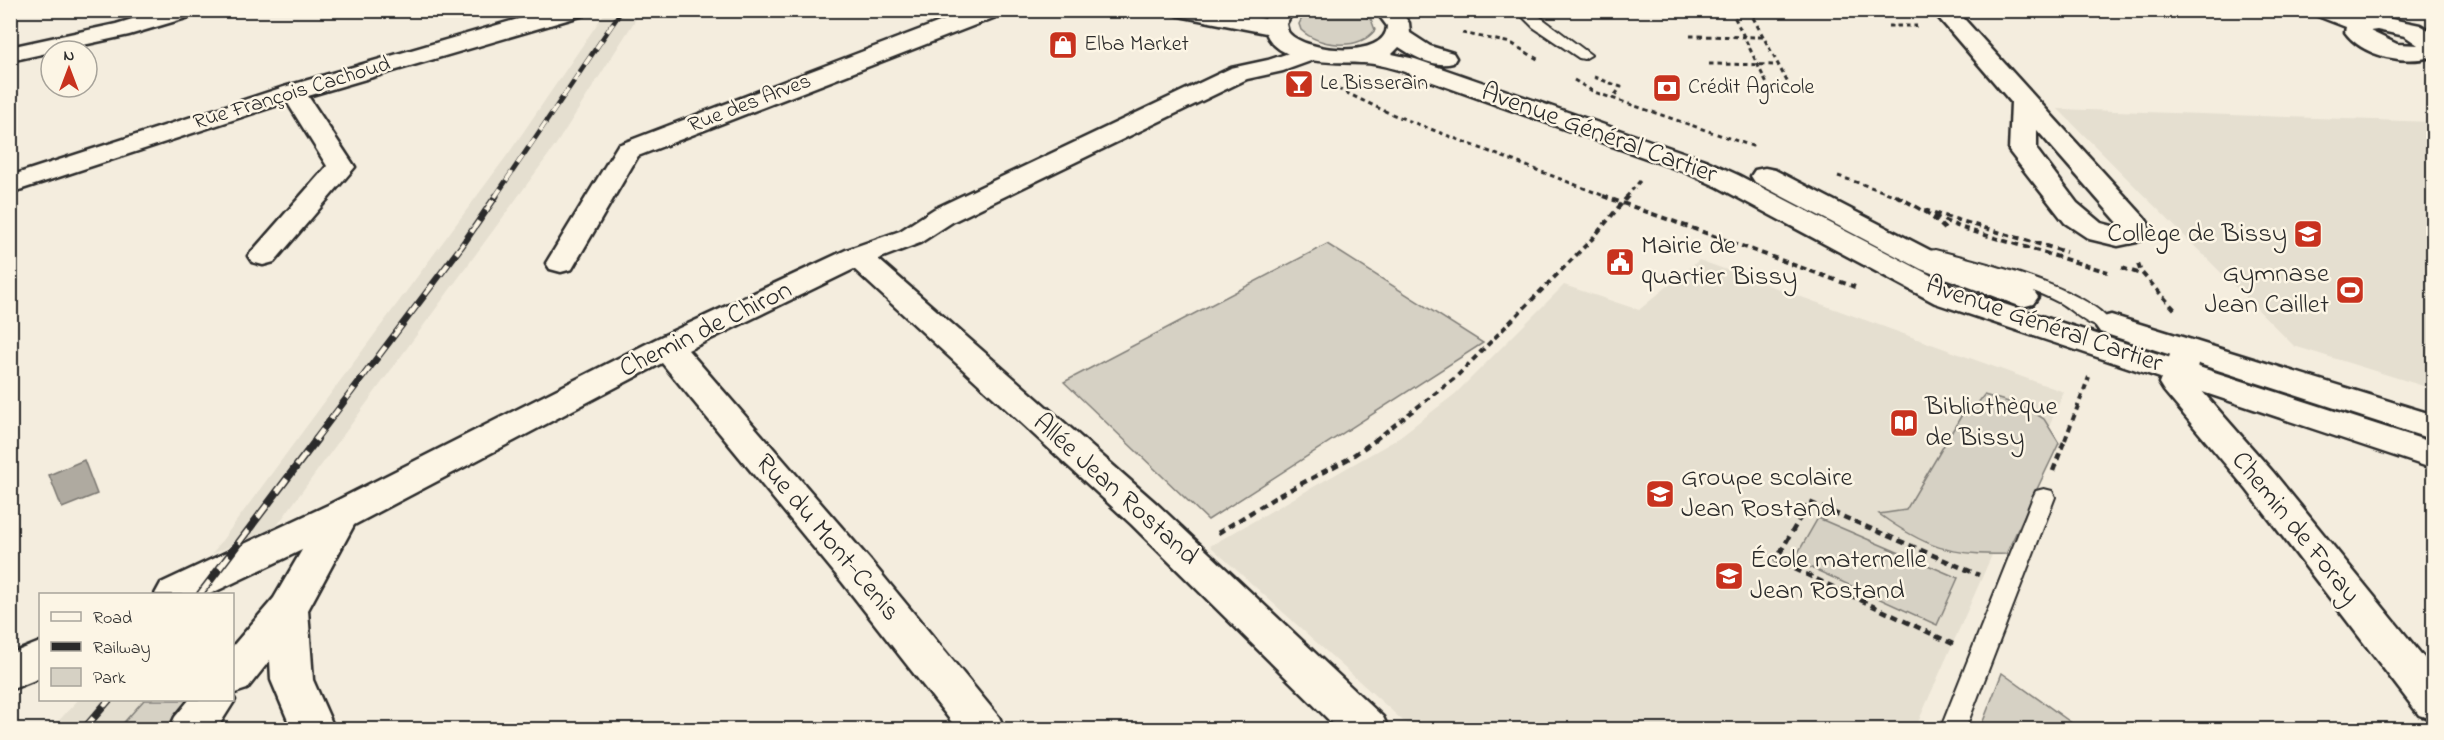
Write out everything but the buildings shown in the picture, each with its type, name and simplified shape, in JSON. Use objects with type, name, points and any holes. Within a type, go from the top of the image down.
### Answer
[{"type":"street","points":[[10,54],[121,30],[188,10]]},
{"type":"street","name":"Rue François Cachoud","points":[[10,185],[293,92],[576,10]]},
{"type":"street","name":"Rue des Arves","points":[[561,263],[628,151],[993,10]]},
{"type":"street","points":[[1184,10],[1279,26],[1293,48],[1330,57],[1364,55],[1391,44],[1399,27],[1386,10]]},
{"type":"street","points":[[1943,10],[2134,223],[2135,232],[2129,237],[2118,238],[2099,233],[2084,225],[2068,211],[2054,188],[2024,151],[2024,102]]},
{"type":"street","points":[[2323,10],[2361,24],[2357,28],[2362,37],[2382,47],[2407,52],[2432,49]]},
{"type":"street","name":"Chemin de Chiron","points":[[1240,73],[1279,26]]},
{"type":"street","name":"Avenue Général Cartier","points":[[1397,35],[1421,51],[1677,136],[1744,165],[1892,242],[1946,296],[2105,335],[2183,361],[2433,456]]},
{"type":"street","name":"Chemin de Chiron","points":[[177,593],[341,515],[667,347],[857,256],[910,237],[944,215],[1240,73],[1274,66],[1310,53]]},
{"type":"street","name":"Avenue Général Cartier","points":[[1364,55],[1406,64],[1695,166],[1922,271]]},
{"type":"street","points":[[263,256],[341,167],[293,92]]},
{"type":"street","name":"Allée Jean Rostand","points":[[857,256],[1185,553],[1368,729]]},
{"type":"street","name":"Rue du Mont-Cenis","points":[[667,347],[856,571],[984,729]]},
{"type":"street","name":"Avenue Général Cartier","points":[[2183,361],[2433,428]]},
{"type":"street","name":"Chemin de Foray","points":[[2183,361],[2176,383],[2188,400],[2260,481],[2433,702]]},
{"type":"street","points":[[234,675],[288,609],[341,515]]},
{"type":"street","points":[[288,609],[292,680],[314,729]]},
{"type":"street","points":[[10,673],[39,659]]},
{"type":"street","points":[[190,729],[212,701]]},
{"type":"lane","points":[[1522,10],[1538,24],[1584,55]]},
{"type":"lane","points":[[1892,242],[2053,293],[2088,310],[2105,335]]},
{"type":"lane","points":[[1952,729],[2044,497]]},
{"type":"path","points":[[1731,10],[1767,84]]},
{"type":"path","points":[[1749,10],[1789,85]]},
{"type":"path","points":[[1456,32],[1496,38],[1510,43],[1547,64]]},
{"type":"path","points":[[1690,36],[1763,37]]},
{"type":"path","points":[[1565,76],[1612,99],[1622,87],[1588,73],[1583,66],[1584,55]]},
{"type":"path","points":[[1709,64],[1778,65]]},
{"type":"path","points":[[1274,66],[1301,69],[1389,113],[1621,203],[1862,289]]},
{"type":"path","points":[[1346,93],[1369,82]]},
{"type":"path","points":[[1185,553],[1276,497],[1348,459],[1421,406],[1455,378],[1593,238],[1640,181]]},
{"type":"path","points":[[1917,208],[2076,255]]},
{"type":"path","points":[[1930,215],[1962,228],[2108,272]]},
{"type":"path","points":[[2120,268],[2142,273],[2181,316]]},
{"type":"path","points":[[2044,497],[2105,335]]},
{"type":"path","points":[[1980,657],[1776,560],[1809,502],[2007,588]]},
{"type":"shaded area","points":[[606,11],[641,11],[555,146],[276,527],[212,554],[511,150]]},
{"type":"shaded area","name":"Collège de Bissy","points":[[2058,109],[2433,122],[2433,389],[2294,346]]},
{"type":"shaded area","name":"Groupe scolaire Jean Rostand","points":[[1699,260],[2064,392],[1915,729],[1412,729],[1210,546],[1394,441],[1455,394],[1564,285],[1639,310]]},
{"type":"shaded area","points":[[84,460],[97,494],[62,508],[49,475]]},
{"type":"shaded area","points":[[77,701],[143,701],[118,729],[51,729]]},
{"type":"green space","points":[[1316,11],[1355,11],[1371,19],[1375,30],[1368,37],[1349,44],[1318,40],[1301,30],[1299,24],[1302,18]]},
{"type":"green space","points":[[1327,244],[1483,343],[1208,520],[1064,382]]},
{"type":"green space","points":[[1984,395],[2023,406],[2044,419],[2059,443],[2006,554],[1969,553],[1939,547],[1910,534],[1879,514],[1906,510],[1967,406],[1978,403]]},
{"type":"green space","points":[[1818,518],[1958,578],[1937,625],[1794,560]]},
{"type":"green space","points":[[2002,673],[2080,729],[1980,729]]},
{"type":"green space","points":[[143,701],[188,701],[165,729],[118,729]]},
{"type":"railway","points":[[495,197],[622,10]]},
{"type":"railway","points":[[315,440],[461,247],[496,196]]},
{"type":"railway","points":[[201,593],[317,439]]},
{"type":"railway","points":[[83,730],[108,701]]},
{"type":"place","name":"Elba Market","points":[[1063,45]]},
{"type":"place","name":"Le Bisserain","points":[[1299,84]]},
{"type":"place","name":"Crédit Agricole","points":[[1667,88]]},
{"type":"place","name":"Collège de Bissy","points":[[2308,234]]},
{"type":"place","name":"Mairie de quartier Bissy","points":[[1620,262]]},
{"type":"place","name":"Gymnase Jean Caillet","points":[[2350,290]]},
{"type":"place","name":"Bibliothèque de Bissy","points":[[1904,423]]},
{"type":"place","name":"Groupe scolaire Jean Rostand","points":[[1660,494]]},
{"type":"place","name":"École maternelle Jean Rostand","points":[[1729,576]]}]
